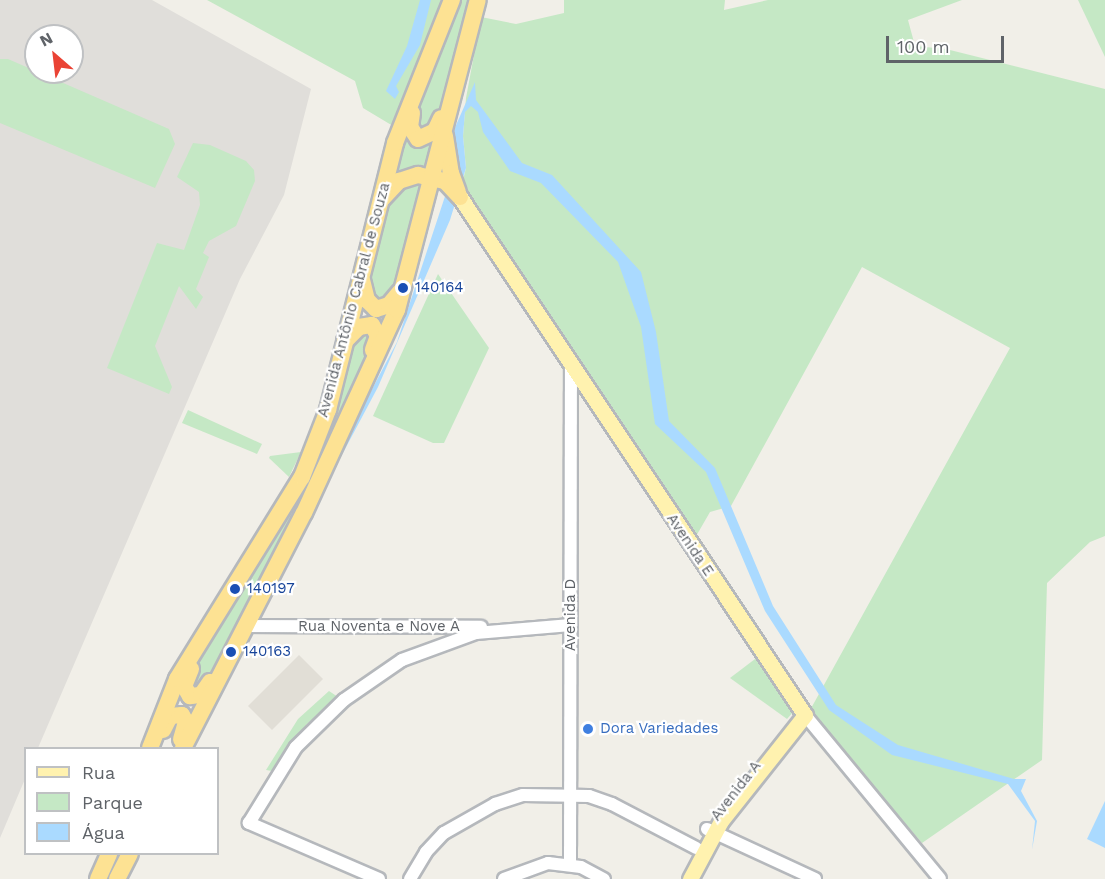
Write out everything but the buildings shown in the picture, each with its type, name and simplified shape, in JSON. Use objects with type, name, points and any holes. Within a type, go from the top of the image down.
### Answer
[{"type":"highway","name":"Avenida Antônio Cabral de Souza","points":[[150,747],[177,679],[238,584],[302,477],[328,410],[395,143],[452,0]]},
{"type":"highway","name":"Avenida Antônio Cabral de Souza","points":[[184,747],[339,436],[405,284],[478,0]]},
{"type":"highway","points":[[421,74],[410,120],[411,132],[418,139],[429,136],[439,123],[469,33]]},
{"type":"highway","points":[[420,224],[447,185],[444,126]]},
{"type":"highway","points":[[381,200],[399,182],[431,176],[447,185],[460,197]]},
{"type":"highway","points":[[447,185],[460,197]]},
{"type":"highway","points":[[362,276],[367,300],[376,309],[389,305],[405,284]]},
{"type":"highway","points":[[339,436],[342,414],[376,343],[377,330],[365,325],[345,341]]},
{"type":"highway","points":[[238,584],[185,680],[190,696],[201,695],[206,688],[254,597],[273,572]]},
{"type":"highway","points":[[156,747],[167,719],[178,713],[186,722],[178,747]]},
{"type":"highway","points":[[98,879],[109,855]]},
{"type":"highway","points":[[117,879],[129,855]]},
{"type":"main road","name":"Avenida E","points":[[460,197],[803,712]]},
{"type":"main road","name":"Avenida A","points":[[682,879],[696,848],[803,712]]},
{"type":"main road","name":"Avenida A","points":[[690,879],[710,831]]},
{"type":"street","name":"Avenida D","points":[[570,865],[571,365]]},
{"type":"street","points":[[379,879],[249,823],[296,747],[366,683],[402,660],[447,640],[512,627],[571,625]]},
{"type":"street","name":"Rua Noventa e Nove A","points":[[245,626],[512,627]]},
{"type":"street","name":"Avenida E","points":[[803,712],[940,879]]},
{"type":"street","points":[[410,879],[426,852],[465,818],[523,795],[571,793],[612,804],[696,848]]},
{"type":"street","points":[[710,831],[815,879]]},
{"type":"street","points":[[504,879],[534,866],[570,865],[604,879]]},
{"type":"shaded area","points":[[0,0],[152,0],[311,89],[284,195],[240,279],[38,747],[24,747],[24,781],[0,838]]},
{"type":"shaded area","points":[[299,655],[323,679],[272,730],[248,706]]},
{"type":"green space","points":[[207,0],[447,0],[393,126],[363,108],[355,81]]},
{"type":"green space","points":[[455,0],[474,0],[438,118],[418,137],[416,107]]},
{"type":"green space","points":[[564,0],[725,0],[724,10],[768,0],[962,0],[908,20],[915,46],[946,49],[1105,89],[1105,536],[1090,542],[1047,583],[1042,760],[922,843],[809,712],[1010,348],[862,267],[731,506],[710,512],[695,538],[462,184],[466,168],[463,136],[466,98],[481,17],[516,24],[564,13]]},
{"type":"green space","points":[[1078,0],[1105,0],[1105,57]]},
{"type":"green space","points":[[0,59],[8,59],[24,66],[24,84],[66,84],[169,129],[175,144],[155,188],[0,123]]},
{"type":"green space","points":[[405,126],[408,140],[415,144],[441,126],[428,170],[389,182]]},
{"type":"green space","points":[[193,143],[210,145],[246,161],[254,170],[255,181],[236,226],[209,241],[203,253],[209,257],[196,289],[203,297],[196,309],[179,286],[155,346],[172,387],[169,394],[107,368],[157,243],[184,250],[200,205],[199,192],[177,177]]},
{"type":"green space","points":[[427,178],[408,255],[389,301],[371,304],[368,263],[391,192]]},
{"type":"green space","points":[[438,274],[489,348],[444,443],[433,443],[373,416]]},
{"type":"green space","points":[[370,323],[379,336],[305,510],[200,695],[185,681],[309,463],[350,337]]},
{"type":"green space","points":[[188,410],[262,444],[257,454],[182,423]]},
{"type":"green space","points":[[301,452],[289,477],[269,458],[270,456]]},
{"type":"green space","points":[[759,656],[794,711],[787,719],[730,678]]},
{"type":"green space","points":[[329,691],[338,697],[307,724],[272,771],[266,770],[298,719]]},
{"type":"water","points":[[420,0],[431,0],[420,45],[396,86],[399,92],[395,99],[386,91],[407,46]]},
{"type":"water","points":[[475,82],[476,100],[522,163],[552,175],[641,272],[656,332],[669,421],[715,468],[773,606],[836,705],[898,745],[1014,779],[1026,779],[1021,791],[1037,821],[1032,850],[1035,821],[1008,784],[892,755],[829,710],[765,611],[706,472],[655,424],[641,327],[618,262],[541,183],[510,171],[483,132],[478,112],[471,106],[465,112],[463,136],[466,168],[450,220],[378,387],[270,590],[257,624],[265,591],[397,342],[454,169],[453,132]]},
{"type":"water","points":[[1105,801],[1105,848],[1087,839]]},
{"type":"place","name":"140164","points":[[403,288]]},
{"type":"place","name":"140197","points":[[235,589]]},
{"type":"place","name":"140163","points":[[231,652]]},
{"type":"place","name":"Dora Variedades","points":[[588,729]]}]
